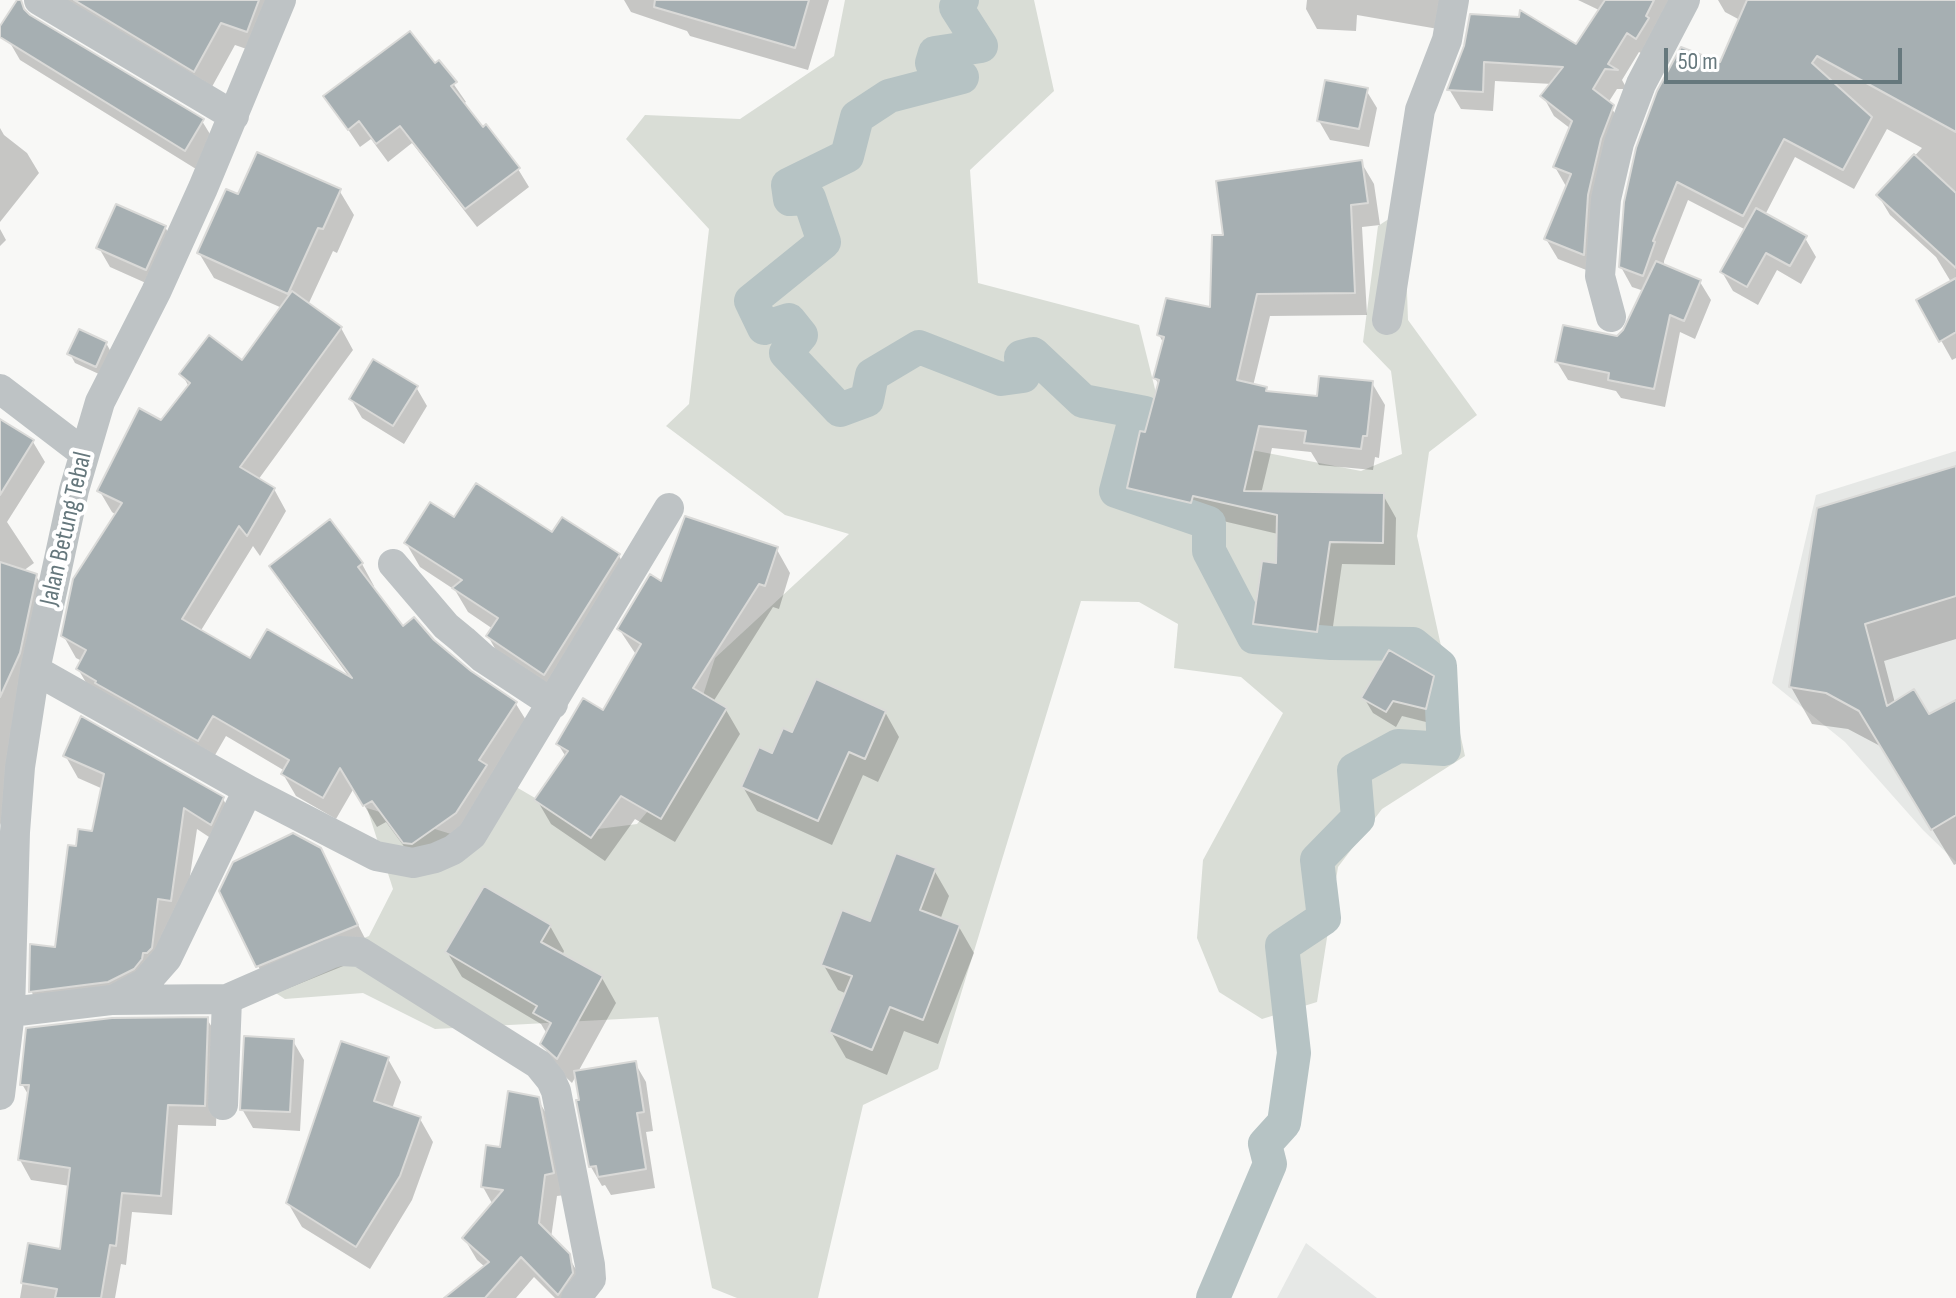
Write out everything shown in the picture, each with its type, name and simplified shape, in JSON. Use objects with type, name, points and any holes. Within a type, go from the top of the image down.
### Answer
[{"type":"street","points":[[39,0],[234,116]]},
{"type":"street","name":"Jalan Betung Tebal","points":[[0,1095],[10,1012],[15,832],[25,723],[84,453],[100,402],[156,292],[234,116],[281,0]]},
{"type":"street","points":[[1387,320],[1420,110],[1447,40],[1454,0]]},
{"type":"street","points":[[1611,317],[1600,276],[1606,199],[1619,143],[1641,84],[1685,0]]},
{"type":"street","points":[[0,389],[84,453]]},
{"type":"street","points":[[35,670],[248,790],[376,856],[413,863],[435,858],[453,850],[472,835],[669,508]]},
{"type":"street","points":[[393,564],[446,626],[483,658],[553,704]]},
{"type":"street","points":[[111,1000],[145,983],[167,958],[248,790]]},
{"type":"street","points":[[10,1012],[111,1000],[227,999],[330,954],[360,952],[538,1064],[551,1080],[556,1091],[590,1265],[591,1279],[576,1298]]},
{"type":"street","points":[[223,1105],[227,999]]},
{"type":"shaded area","points":[[845,0],[1034,0],[1054,91],[970,170],[978,283],[1139,325],[1163,421],[1189,438],[1361,471],[1402,454],[1391,371],[1363,342],[1378,226],[1404,209],[1408,320],[1477,415],[1429,452],[1417,536],[1465,756],[1382,809],[1338,867],[1317,1002],[1262,1019],[1219,992],[1197,938],[1203,860],[1283,713],[1241,677],[1174,668],[1178,624],[1139,602],[1081,601],[938,1069],[863,1105],[818,1298],[737,1298],[712,1288],[658,1017],[435,1029],[363,993],[285,999],[257,981],[369,936],[393,889],[367,808],[464,838],[511,784],[590,830],[637,824],[677,776],[715,658],[849,534],[785,515],[666,426],[689,404],[709,229],[626,139],[645,115],[740,119],[834,56]]},
{"type":"shaded area","points":[[1956,451],[1956,862],[1923,830],[1845,742],[1772,683],[1816,495]]},
{"type":"shaded area","points":[[1306,1243],[1377,1298],[1277,1298]]},
{"type":"building","points":[[17,0],[21,0],[30,15],[204,119],[185,151],[0,37],[0,26]]},
{"type":"building","points":[[74,0],[259,0],[247,32],[221,23],[194,72]]},
{"type":"building","points":[[655,0],[809,0],[795,48],[654,7]]},
{"type":"building","points":[[1605,0],[1654,0],[1646,16],[1649,18],[1636,39],[1627,33],[1608,64],[1618,70],[1605,69],[1593,89],[1614,105],[1601,139],[1588,195],[1584,255],[1544,239],[1571,174],[1553,167],[1572,121],[1540,96],[1563,67],[1484,62],[1483,92],[1447,90],[1464,46],[1470,14],[1519,17],[1520,10],[1576,44]]},
{"type":"building","points":[[1747,0],[1956,0],[1956,132],[1817,56],[1812,63],[1872,117],[1843,170],[1784,139],[1743,216],[1677,182],[1653,241],[1643,276],[1619,267],[1624,202],[1636,148],[1657,91],[1681,47],[1720,62]]},
{"type":"building","points":[[410,31],[435,63],[439,60],[457,82],[451,86],[520,168],[465,209],[400,126],[376,144],[359,121],[348,130],[323,96]]},
{"type":"building","points":[[1325,80],[1368,88],[1359,129],[1317,121]]},
{"type":"building","points":[[257,152],[341,189],[323,229],[318,228],[288,294],[197,253],[226,189],[238,194]]},
{"type":"building","points":[[1914,154],[1956,193],[1956,268],[1876,195]]},
{"type":"building","points":[[1362,160],[1368,203],[1351,205],[1355,293],[1257,294],[1237,380],[1267,387],[1266,391],[1317,396],[1319,376],[1373,381],[1367,436],[1363,436],[1361,449],[1304,443],[1306,431],[1259,426],[1244,491],[1384,493],[1383,543],[1330,542],[1317,632],[1253,624],[1262,561],[1276,563],[1277,515],[1193,496],[1191,503],[1127,488],[1140,431],[1145,432],[1159,380],[1153,378],[1164,337],[1157,335],[1166,298],[1210,307],[1212,235],[1223,235],[1216,181]]},
{"type":"building","points":[[116,204],[166,226],[146,270],[96,248]]},
{"type":"building","points":[[1756,208],[1807,236],[1790,266],[1766,253],[1747,287],[1720,272]]},
{"type":"building","points":[[1656,261],[1701,280],[1684,321],[1670,315],[1654,389],[1608,380],[1609,373],[1555,362],[1563,325],[1617,336],[1623,330]]},
{"type":"building","points":[[1956,278],[1956,332],[1939,342],[1916,300]]},
{"type":"building","points":[[292,291],[342,327],[240,467],[275,488],[247,536],[239,526],[182,619],[250,658],[267,629],[352,678],[269,566],[330,519],[363,563],[358,567],[403,626],[414,617],[434,640],[471,671],[517,702],[479,760],[487,765],[456,813],[412,844],[403,843],[372,801],[363,806],[340,768],[323,798],[281,774],[289,760],[213,716],[198,741],[95,683],[76,669],[86,650],[61,636],[73,579],[122,503],[97,491],[139,408],[161,420],[190,383],[179,374],[209,335],[242,360]]},
{"type":"building","points":[[79,329],[107,342],[96,367],[67,354]]},
{"type":"building","points":[[373,359],[418,386],[393,426],[349,399]]},
{"type":"building","points":[[0,419],[34,440],[0,495]]},
{"type":"building","points":[[1956,466],[1956,596],[1865,624],[1887,706],[1914,689],[1929,714],[1956,700],[1956,815],[1931,830],[1859,711],[1826,693],[1789,687],[1817,508]]},
{"type":"building","points":[[476,483],[552,532],[562,517],[620,554],[544,675],[486,636],[498,618],[452,588],[462,580],[404,543],[430,502],[454,517]]},
{"type":"building","points":[[685,516],[778,547],[765,586],[759,584],[693,688],[727,708],[661,819],[621,796],[591,838],[534,800],[568,751],[556,744],[583,698],[603,710],[641,644],[617,629],[650,574],[661,581]]},
{"type":"building","points":[[0,562],[37,574],[20,653],[0,697]]},
{"type":"building","points":[[1389,650],[1434,676],[1426,709],[1393,701],[1386,712],[1361,698]]},
{"type":"building","points":[[816,679],[886,711],[865,759],[849,752],[818,821],[741,787],[759,747],[772,753],[783,728],[792,732]]},
{"type":"building","points":[[81,716],[224,797],[211,825],[184,808],[171,901],[158,899],[152,948],[143,953],[134,969],[108,982],[29,992],[30,944],[55,947],[68,845],[76,846],[78,829],[92,831],[104,774],[63,756]]},
{"type":"building","points":[[293,833],[321,848],[358,925],[256,967],[219,891],[233,862]]},
{"type":"building","points":[[896,853],[936,868],[920,910],[960,925],[923,1020],[890,1007],[872,1050],[829,1032],[852,976],[821,965],[842,910],[870,921]]},
{"type":"building","points":[[484,886],[551,925],[541,942],[603,976],[557,1059],[540,1044],[551,1023],[533,1013],[537,1006],[445,952]]},
{"type":"building","points":[[208,1017],[205,1106],[168,1105],[161,1196],[122,1193],[116,1246],[110,1245],[101,1298],[55,1298],[57,1289],[21,1283],[28,1243],[60,1249],[70,1168],[18,1160],[29,1085],[20,1085],[26,1028],[112,1018]]},
{"type":"building","points":[[244,1036],[294,1039],[290,1112],[240,1110]]},
{"type":"building","points":[[341,1041],[389,1057],[374,1101],[421,1117],[400,1176],[356,1247],[286,1203]]},
{"type":"building","points":[[636,1061],[644,1112],[637,1113],[646,1169],[598,1177],[596,1166],[589,1167],[576,1100],[579,1100],[574,1071]]},
{"type":"building","points":[[508,1091],[539,1097],[554,1173],[545,1175],[539,1223],[570,1254],[573,1273],[558,1295],[521,1257],[485,1298],[444,1298],[489,1262],[462,1238],[503,1190],[481,1187],[486,1145],[500,1147]]},
{"type":"waterway","points":[[962,0],[956,7],[981,46],[935,53],[932,63],[962,77],[889,96],[857,117],[847,156],[788,185],[790,199],[809,198],[824,242],[751,301],[764,328],[789,320],[801,335],[786,353],[840,410],[867,400],[872,375],[919,347],[1001,379],[1023,376],[1021,357],[1033,354],[1083,401],[1145,413],[1132,430],[1116,491],[1209,523],[1209,551],[1254,637],[1331,643],[1413,644],[1440,666],[1444,749],[1398,746],[1354,770],[1358,818],[1317,860],[1324,918],[1282,946],[1294,1053],[1284,1123],[1265,1144],[1270,1164],[1213,1298]]}]
